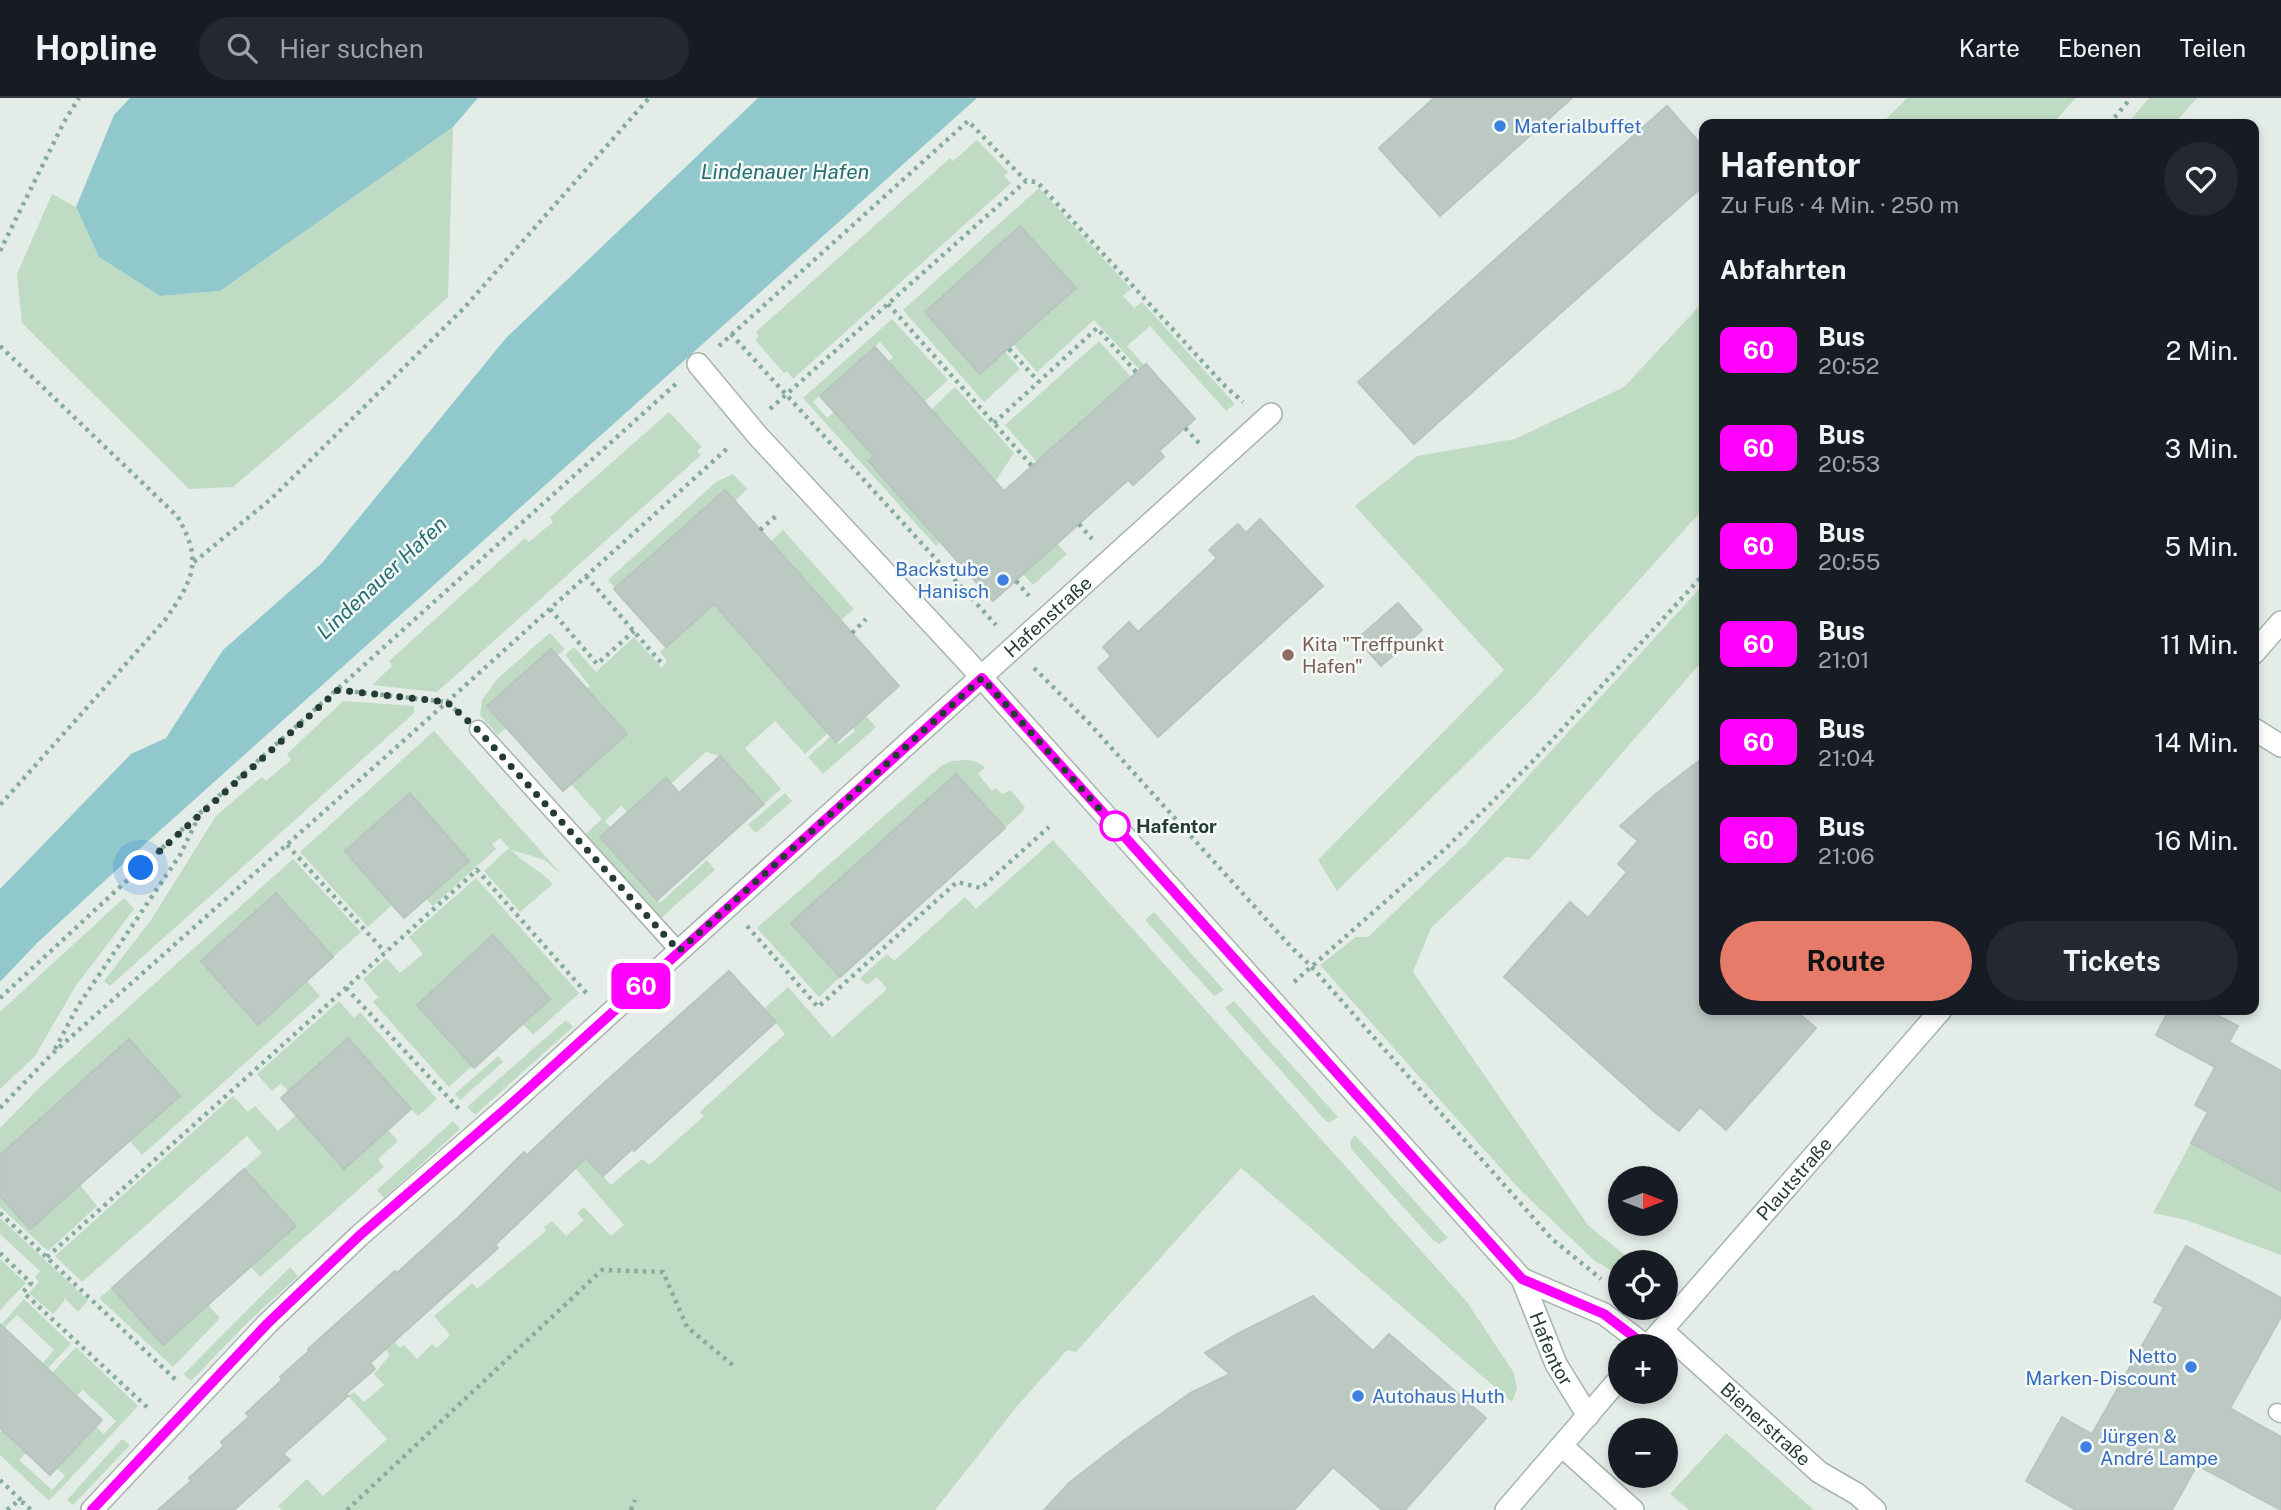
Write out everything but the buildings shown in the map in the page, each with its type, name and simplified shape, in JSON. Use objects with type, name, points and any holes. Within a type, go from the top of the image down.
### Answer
[{"type":"street","name":"Hafentor","points":[[698,364],[751,427],[982,678],[1522,1279],[1556,1364],[1588,1416]]},
{"type":"street","name":"Hafenstraße","points":[[92,1510],[267,1324],[359,1236],[480,1132],[1271,414]]},
{"type":"street","points":[[2259,647],[2281,622]]},
{"type":"street","points":[[2259,732],[2281,746]]},
{"type":"street","name":"Plautstraße","points":[[1657,1334],[1937,1015]]},
{"type":"street","name":"Hafentor","points":[[1522,1279],[1604,1314],[1641,1334]]},
{"type":"street","name":"Bienerstraße","points":[[1678,1361],[1819,1472],[1857,1493],[1875,1510]]},
{"type":"street","points":[[1506,1510],[1608,1392]]},
{"type":"street","points":[[1562,1446],[1633,1510]]},
{"type":"lane","points":[[478,730],[679,951]]},
{"type":"path","points":[[0,251],[64,122],[79,98]]},
{"type":"path","points":[[194,562],[271,499],[464,309],[649,98]]},
{"type":"path","points":[[2113,119],[2131,98]]},
{"type":"path","points":[[0,998],[201,812],[968,121],[1026,181],[1037,182],[1225,386],[1245,404]]},
{"type":"path","points":[[0,1108],[53,1053],[447,702],[785,394],[1026,181]]},
{"type":"path","points":[[888,304],[1032,466]]},
{"type":"path","points":[[994,423],[1097,328],[1136,372]]},
{"type":"path","points":[[732,334],[1014,648],[1088,722],[1310,965],[1552,1239],[1608,1285]]},
{"type":"path","points":[[0,346],[177,516],[189,538],[194,562],[184,592],[164,620],[0,805]]},
{"type":"path","points":[[1009,349],[1038,382]]},
{"type":"path","points":[[1185,428],[1200,444]]},
{"type":"path","points":[[760,530],[776,516]]},
{"type":"path","points":[[586,576],[664,666]]},
{"type":"path","points":[[1274,1002],[1310,965],[1445,849],[1532,762],[1699,578]]},
{"type":"path","points":[[1016,581],[1031,599]]},
{"type":"path","points":[[550,609],[597,664],[634,631]]},
{"type":"path","points":[[852,633],[866,619]]},
{"type":"path","points":[[338,690],[447,702],[478,730]]},
{"type":"path","points":[[53,1053],[78,1006],[180,855],[201,812]]},
{"type":"path","points":[[951,877],[957,883],[981,888],[1049,827]]},
{"type":"path","points":[[287,845],[385,953]]},
{"type":"path","points":[[47,1257],[477,870],[606,1017]]},
{"type":"path","points":[[746,925],[818,1007],[957,883]]},
{"type":"path","points":[[874,947],[878,952]]},
{"type":"path","points":[[346,988],[480,1132]]},
{"type":"path","points":[[0,1213],[196,1398]]},
{"type":"path","points":[[0,1253],[31,1283],[23,1292],[169,1428]]},
{"type":"path","points":[[347,1510],[602,1270],[663,1272],[687,1327],[735,1367]]},
{"type":"path","points":[[0,1480],[31,1510]]},
{"type":"path","points":[[631,1510],[635,1500]]},
{"type":"path","points":[[7,1510],[17,1502],[24,1503]]},
{"type":"green space","points":[[1907,98],[2076,98],[2057,119],[1886,119]]},
{"type":"green space","points":[[2149,98],[2197,98],[2178,119],[2131,119]]},
{"type":"green space","points":[[453,127],[448,297],[343,393],[233,487],[189,489],[22,323],[17,274],[52,194],[76,207],[99,257],[160,296],[220,291]]},
{"type":"green space","points":[[977,140],[1008,172],[1004,176],[1011,183],[793,379],[787,371],[784,373],[755,340],[759,336],[756,332],[950,158],[953,161]]},
{"type":"green space","points":[[1039,188],[1131,289],[1123,296],[1134,308],[1142,302],[1235,404],[1226,411],[1150,326],[1127,346],[1144,365],[1139,369],[1094,320],[1037,372],[1013,344],[1076,288],[1020,226],[926,311],[980,373],[1005,352],[1020,369],[984,402],[903,310]]},
{"type":"green space","points":[[1699,306],[1699,514],[1532,699],[1337,891],[1318,860],[1504,670],[1355,506],[1417,456],[1515,439],[1624,387]]},
{"type":"green space","points":[[892,319],[948,380],[924,402],[888,362],[893,357],[880,342],[865,356],[870,361],[835,393],[829,387],[813,402],[827,418],[834,412],[874,456],[867,462],[879,475],[886,469],[903,488],[897,494],[906,505],[913,500],[932,522],[926,527],[937,540],[944,535],[946,537],[936,546],[803,398]]},
{"type":"green space","points":[[1099,341],[1131,377],[1037,462],[1005,425]]},
{"type":"green space","points":[[955,387],[1014,453],[995,482],[931,410]]},
{"type":"green space","points":[[669,412],[702,447],[697,451],[701,455],[437,692],[372,685],[392,666],[389,661],[525,538],[529,542],[553,522],[550,517]]},
{"type":"green space","points":[[733,474],[747,489],[735,501],[725,490],[615,588],[608,580],[716,482]]},
{"type":"green space","points":[[783,530],[854,609],[841,620],[771,541]]},
{"type":"green space","points":[[1057,544],[1067,554],[1033,585],[1023,574]]},
{"type":"green space","points":[[1699,589],[1699,665],[1529,860],[1506,857],[1431,928],[1413,972],[1588,1225],[1618,1250],[1608,1250],[1608,1268],[1595,1261],[1521,1191],[1320,965],[1356,937],[1368,937],[1465,845]]},
{"type":"green space","points":[[714,604],[828,733],[805,754],[775,721],[745,748],[781,789],[764,804],[720,756],[706,752],[671,784],[665,779],[628,813],[621,806],[605,821],[611,828],[601,838],[660,903],[707,860],[715,870],[661,918],[586,834],[602,819],[571,784],[627,734],[587,689],[590,686],[565,655],[574,647],[596,672],[634,637],[662,668],[667,661],[660,652]]},
{"type":"green space","points":[[550,633],[565,649],[557,656],[551,649],[488,705],[507,727],[498,735],[480,715],[482,700],[498,678]]},
{"type":"green space","points":[[343,701],[414,706],[414,713],[110,986],[104,981],[151,920],[216,816],[262,777],[266,781],[291,760],[287,754]]},
{"type":"green space","points":[[866,716],[876,727],[823,774],[808,757],[831,736],[839,744],[855,731],[852,727]]},
{"type":"green space","points":[[434,731],[563,876],[545,860],[512,850],[553,884],[520,912],[484,871],[509,848],[500,838],[492,844],[496,849],[433,906],[426,899],[469,861],[410,793],[345,851],[392,905],[368,927],[300,852]]},
{"type":"green space","points":[[965,760],[985,767],[978,774],[992,791],[996,788],[1002,794],[1010,790],[1025,807],[1023,811],[1005,828],[956,774],[792,922],[840,977],[819,997],[757,928],[941,766],[951,761]]},
{"type":"green space","points":[[785,793],[792,801],[756,833],[748,825]]},
{"type":"green space","points":[[1053,840],[1467,1302],[1514,1373],[1517,1389],[1512,1402],[1241,1168],[1076,1352],[1067,1350],[1018,1405],[935,1510],[282,1510],[278,1506],[307,1479],[323,1496],[387,1439],[348,1396],[354,1392],[364,1402],[384,1385],[374,1374],[390,1355],[375,1337],[384,1330],[400,1348],[404,1345],[417,1359],[432,1344],[437,1348],[450,1335],[434,1316],[472,1283],[477,1289],[546,1231],[544,1227],[552,1221],[566,1236],[584,1220],[577,1213],[584,1207],[611,1236],[624,1225],[558,1148],[568,1139],[611,1185],[642,1159],[649,1165],[704,1116],[700,1112],[785,1034],[764,1009],[788,987],[832,1037],[825,1044],[887,989],[877,977],[867,985],[860,978],[887,954],[894,961],[965,897],[976,909]]},
{"type":"green space","points":[[293,859],[361,932],[333,957],[276,894],[201,961],[258,1025],[307,981],[320,996],[142,1155],[130,1141],[180,1095],[129,1039],[0,1155],[0,1128],[42,1085]]},
{"type":"green space","points":[[476,878],[579,993],[533,1035],[523,1024],[550,999],[493,936],[417,1005],[472,1066],[449,1087],[373,1002],[378,997],[363,979],[386,958],[400,973],[423,954],[409,937]]},
{"type":"green space","points":[[124,898],[134,909],[75,987],[35,1056],[0,1089],[0,1012]]},
{"type":"green space","points":[[1154,912],[1224,990],[1214,996],[1145,920]]},
{"type":"green space","points":[[339,1001],[354,1018],[360,1012],[437,1099],[418,1116],[411,1109],[288,1091],[281,1083],[272,1091],[257,1074]]},
{"type":"green space","points":[[1234,1001],[1338,1117],[1329,1123],[1325,1120],[1225,1008]]},
{"type":"green space","points":[[566,1020],[573,1027],[475,1115],[467,1107]]},
{"type":"green space","points":[[498,1056],[503,1062],[460,1100],[455,1094]]},
{"type":"green space","points":[[233,1096],[248,1112],[255,1106],[278,1131],[296,1115],[344,1168],[388,1130],[398,1141],[378,1159],[384,1167],[260,1277],[251,1267],[296,1226],[244,1169],[262,1153],[247,1136],[82,1282],[55,1256]]},
{"type":"green space","points":[[453,1121],[460,1129],[384,1198],[377,1190]]},
{"type":"green space","points":[[1355,1135],[1448,1238],[1439,1244],[1433,1240],[1351,1149],[1350,1141]]},
{"type":"green space","points":[[2191,1143],[2281,1191],[2281,1255],[2186,1220],[2153,1213]]},
{"type":"green space","points":[[80,1185],[97,1206],[48,1251],[0,1207],[0,1196]]},
{"type":"green space","points":[[0,1218],[88,1300],[78,1312],[64,1297],[65,1300],[53,1314],[29,1293],[39,1282],[35,1277],[40,1271],[0,1234]]},
{"type":"green space","points":[[0,1259],[26,1283],[0,1310]]},
{"type":"green space","points":[[290,1267],[298,1276],[249,1321],[191,1381],[184,1374]]},
{"type":"green space","points":[[112,1288],[163,1345],[208,1305],[220,1318],[173,1367],[99,1298]]},
{"type":"green space","points":[[24,1299],[71,1344],[47,1369],[42,1364],[54,1350],[17,1315],[4,1328],[1,1325]]},
{"type":"green space","points":[[76,1347],[138,1406],[49,1501],[0,1455],[0,1432],[2,1430],[26,1453],[19,1460],[52,1490],[65,1476],[57,1468],[96,1427],[104,1434],[116,1421],[83,1390],[76,1396],[52,1373]]},
{"type":"green space","points":[[1726,1433],[1814,1510],[1689,1510],[1670,1494]]},
{"type":"green space","points":[[122,1439],[130,1445],[73,1505],[67,1500]]},
{"type":"water","points":[[130,98],[478,98],[453,127],[220,291],[160,296],[99,257],[76,207],[114,115]]},
{"type":"water","name":"Lindenauer Hafen","points":[[758,98],[977,98],[136,852],[37,943],[0,982],[0,889],[131,754],[166,738],[223,650],[322,563],[506,338]]},
{"type":"bus line","name":"60","points":[[92,1510],[267,1324],[359,1236],[509,1106],[982,678],[1522,1279],[1604,1314],[1630,1334]]},
{"type":"place","name":"Materialbuffet","points":[[1500,126]]},
{"type":"place","name":"Backstube Hanisch","points":[[1003,580]]},
{"type":"place","name":"Kita \"Treffpunkt Hafen\"","points":[[1288,655]]},
{"type":"place","name":"Hafentor","points":[[1115,826]]},
{"type":"place","name":"Netto Marken-Discount","points":[[2191,1367]]},
{"type":"place","name":"Autohaus Huth","points":[[1358,1396]]},
{"type":"place","name":"Jürgen & André Lampe","points":[[2086,1447]]},
{"type":"route","points":[[141,868],[338,690],[447,702],[478,730],[679,951],[982,678],[1121,833],[1115,826]]}]
